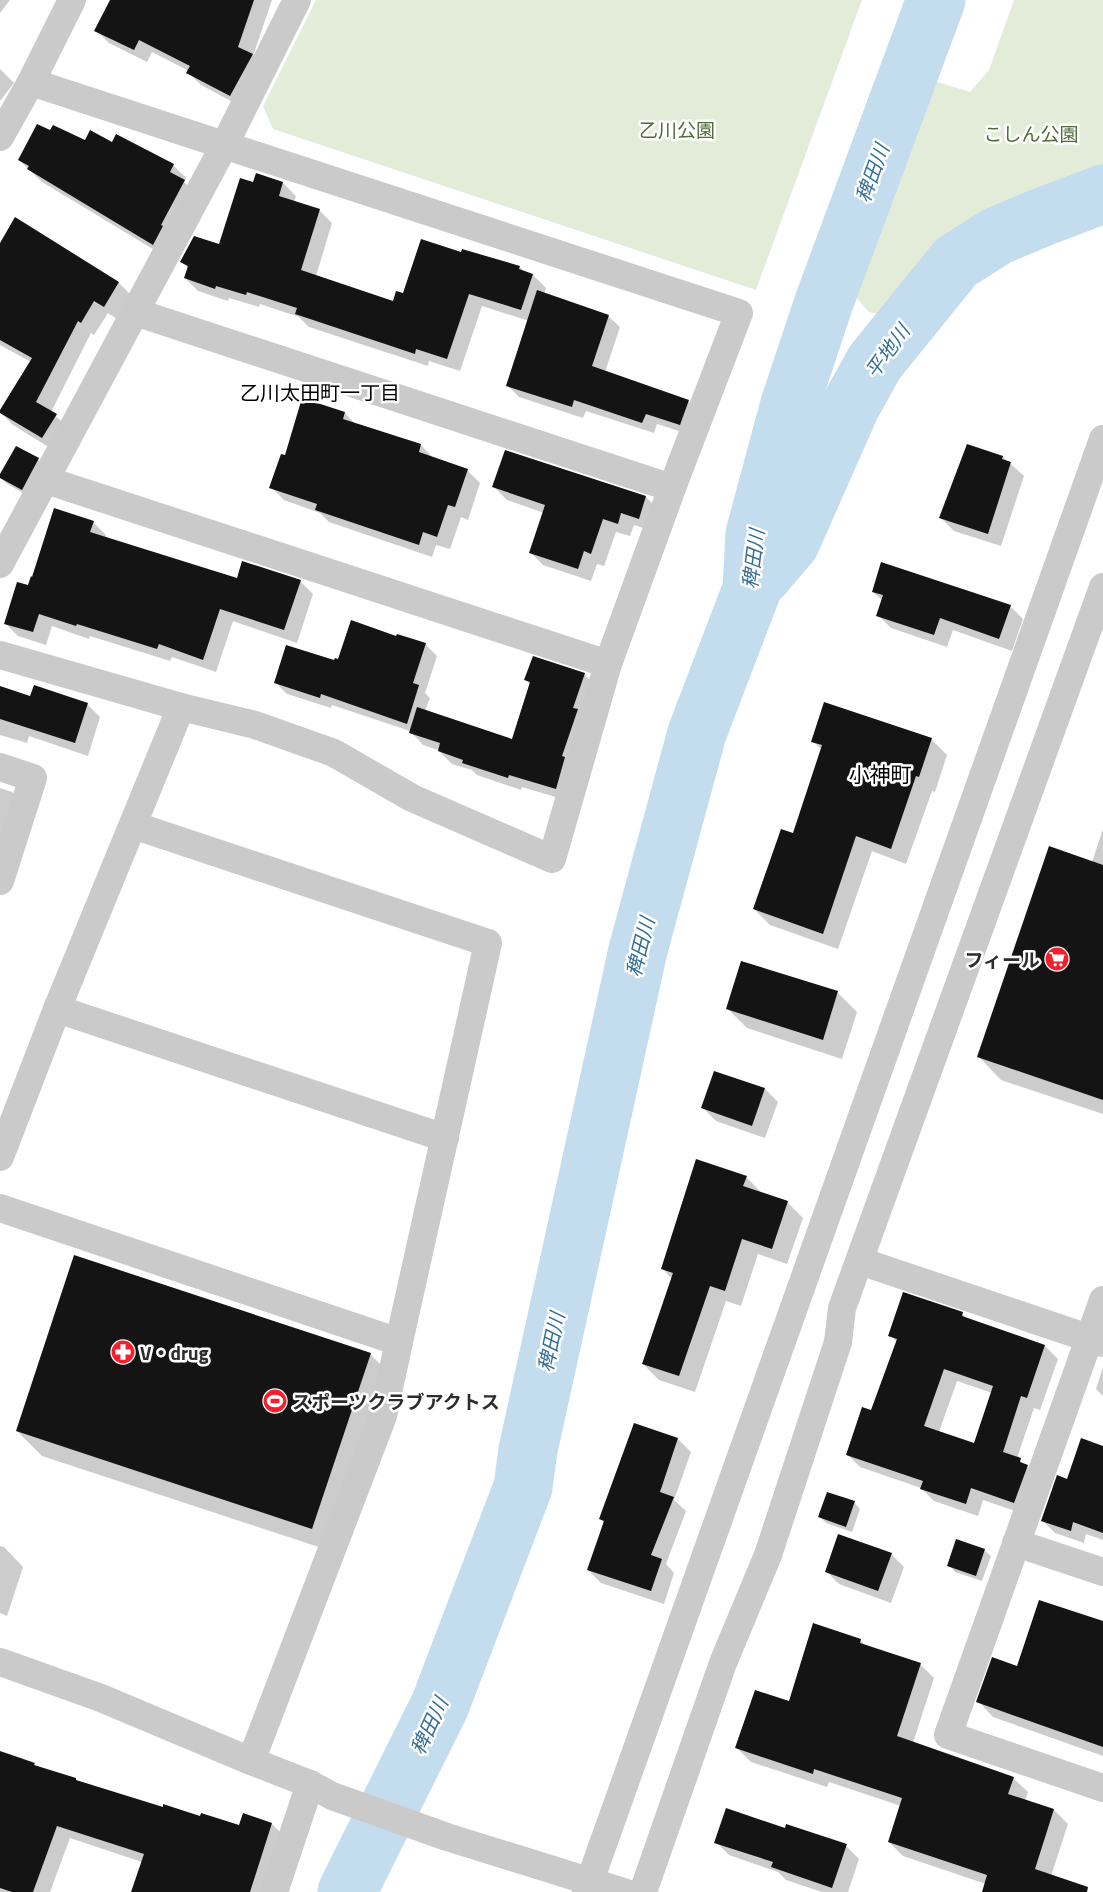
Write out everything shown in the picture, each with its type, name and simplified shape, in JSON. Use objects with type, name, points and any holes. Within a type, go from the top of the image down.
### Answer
[{"type":"street","points":[[0,137],[31,82],[72,0]]},
{"type":"street","points":[[0,564],[225,144],[297,0]]},
{"type":"street","points":[[0,655],[181,707],[255,725],[334,753],[412,798],[552,859],[608,664],[672,488],[739,313],[31,82]]},
{"type":"street","points":[[135,312],[672,488]]},
{"type":"street","points":[[588,1887],[1103,439]]},
{"type":"street","points":[[46,480],[608,664]]},
{"type":"street","points":[[643,1892],[723,1663],[768,1555],[838,1342],[842,1308],[1094,637],[1103,587]]},
{"type":"street","points":[[0,1157],[57,1008],[181,707]]},
{"type":"street","points":[[0,767],[33,778],[0,881]]},
{"type":"street","points":[[133,825],[488,943],[383,1416],[251,1761]]},
{"type":"street","points":[[57,1008],[445,1138]]},
{"type":"street","points":[[0,1208],[400,1342]]},
{"type":"street","points":[[860,1261],[1096,1341]]},
{"type":"street","points":[[1103,1300],[1096,1341],[1016,1543],[948,1735],[1103,1788]]},
{"type":"street","points":[[1016,1543],[1103,1572]]},
{"type":"street","points":[[0,1662],[101,1698],[321,1790],[447,1837],[588,1887],[624,1892]]},
{"type":"street","points":[[274,1892],[321,1790]]},
{"type":"green space","name":"乙川公園","points":[[316,0],[862,0],[756,290],[273,129],[263,106]]},
{"type":"green space","name":"こしん公園","points":[[1014,0],[1103,0],[1103,186],[1049,204],[946,254],[891,317],[869,312],[850,291],[928,79],[970,92],[989,70]]},
{"type":"building","points":[[110,0],[254,0],[238,47],[253,54],[230,96],[186,73],[190,66],[139,40],[134,50],[94,31]]},
{"type":"building","points":[[37,124],[50,130],[53,125],[85,140],[90,130],[112,142],[116,134],[174,164],[170,172],[185,180],[161,225],[163,226],[153,245],[27,169],[29,166],[18,160]]},
{"type":"building","points":[[256,173],[283,182],[279,196],[320,209],[301,270],[393,301],[396,291],[403,293],[421,239],[461,252],[462,249],[520,266],[519,269],[533,274],[521,310],[469,294],[447,359],[416,349],[415,354],[295,314],[297,308],[247,292],[246,295],[216,286],[215,289],[184,278],[188,266],[180,262],[194,236],[219,244],[240,178],[253,182]]},
{"type":"building","points":[[15,217],[119,282],[104,307],[94,301],[81,323],[78,321],[36,402],[57,414],[42,438],[0,413],[0,410],[32,358],[0,340],[0,243]]},
{"type":"building","points":[[537,290],[609,315],[592,366],[689,400],[680,425],[646,414],[642,423],[574,400],[572,407],[506,386]]},
{"type":"building","points":[[302,398],[345,412],[343,419],[421,444],[419,452],[468,469],[455,507],[448,505],[437,537],[423,532],[419,545],[315,510],[317,504],[269,488],[281,454],[285,455]]},
{"type":"building","points":[[967,444],[1003,456],[1002,459],[1011,462],[988,534],[939,518]]},
{"type":"building","points":[[16,446],[39,458],[22,490],[0,478],[0,474]]},
{"type":"building","points":[[505,450],[646,496],[639,519],[621,513],[618,524],[603,519],[591,554],[584,551],[578,569],[529,553],[545,505],[492,487]]},
{"type":"building","points":[[54,508],[94,521],[90,532],[237,578],[242,561],[301,580],[284,630],[220,609],[203,660],[159,644],[157,649],[39,614],[33,632],[4,624],[17,582],[28,585],[32,577]]},
{"type":"building","points":[[881,562],[1011,605],[999,639],[940,618],[934,635],[876,616],[883,595],[872,592]]},
{"type":"building","points":[[351,620],[396,636],[397,634],[426,643],[413,683],[419,685],[407,724],[321,694],[320,698],[274,683],[286,645],[334,660],[335,658],[338,659]]},
{"type":"building","points":[[533,656],[585,673],[573,708],[578,709],[562,756],[565,757],[556,789],[509,775],[508,778],[462,763],[463,760],[438,751],[440,743],[409,733],[417,707],[512,739],[530,682],[524,680]]},
{"type":"building","points":[[34,685],[88,703],[75,743],[0,719],[0,686],[30,696]]},
{"type":"building","points":[[824,702],[932,738],[919,777],[916,776],[891,849],[856,836],[823,934],[753,909],[781,829],[793,833],[822,745],[811,742]]},
{"type":"building","name":"フィール","points":[[1049,846],[1103,865],[1103,1100],[977,1057]]},
{"type":"building","points":[[741,961],[838,991],[823,1040],[726,1009]]},
{"type":"building","points":[[714,1071],[765,1088],[752,1126],[701,1108]]},
{"type":"building","points":[[696,1159],[747,1176],[743,1186],[788,1201],[772,1249],[742,1239],[725,1291],[710,1286],[679,1376],[642,1364],[673,1273],[661,1269]]},
{"type":"building","points":[[74,1255],[371,1353],[312,1529],[16,1431]]},
{"type":"building","points":[[903,1292],[963,1312],[962,1316],[1045,1345],[1027,1398],[1021,1396],[1003,1452],[1021,1458],[1020,1462],[1028,1465],[1014,1503],[971,1488],[966,1504],[920,1489],[923,1481],[846,1455],[862,1407],[871,1410],[897,1339],[888,1336]],"holes":[[[944,1369],[993,1386],[974,1443],[924,1426]]]},
{"type":"building","points":[[634,1423],[678,1438],[660,1492],[674,1497],[651,1555],[662,1559],[651,1591],[587,1570],[604,1521],[599,1519]]},
{"type":"building","points":[[1081,1438],[1103,1446],[1103,1533],[1073,1522],[1071,1531],[1041,1521],[1057,1475],[1067,1479]]},
{"type":"building","points":[[827,1492],[855,1501],[846,1527],[818,1517]]},
{"type":"building","points":[[838,1534],[892,1553],[878,1591],[825,1572]]},
{"type":"building","points":[[956,1539],[985,1549],[976,1576],[947,1566]]},
{"type":"building","points":[[1039,1600],[1103,1621],[1103,1747],[976,1702],[992,1657],[1017,1666]]},
{"type":"building","points":[[813,1623],[861,1639],[860,1643],[921,1663],[897,1736],[1014,1777],[1008,1794],[1054,1809],[1035,1869],[1088,1887],[1087,1892],[982,1892],[987,1875],[888,1842],[902,1798],[814,1769],[813,1774],[735,1748],[755,1690],[789,1701]]},
{"type":"building","points":[[0,1751],[35,1763],[34,1765],[76,1778],[76,1780],[163,1807],[163,1804],[200,1816],[201,1813],[239,1825],[243,1813],[272,1823],[250,1892],[131,1892],[144,1854],[57,1826],[33,1892],[12,1892],[0,1888]]},
{"type":"building","points":[[726,1808],[785,1828],[786,1824],[847,1844],[832,1888],[771,1867],[773,1862],[714,1843]]},
{"type":"waterway","name":"稗田川","points":[[347,1892],[440,1705],[523,1487],[528,1450],[638,950],[697,733],[752,589],[755,534],[790,404],[824,302],[936,0]]},
{"type":"waterway","name":"平地川","points":[[762,576],[790,543],[851,405],[875,362],[956,262],[997,236],[1103,194]]},
{"type":"place","name":"フィール","points":[[1057,959]]},
{"type":"place","name":"V・drug","points":[[123,1352]]},
{"type":"place","name":"スポーツクラブアクトス","points":[[275,1401]]},
{"type":"district","name":"乙川太田町一丁目","points":[[320,392]]},
{"type":"district","name":"小神町","points":[[880,774]]}]
